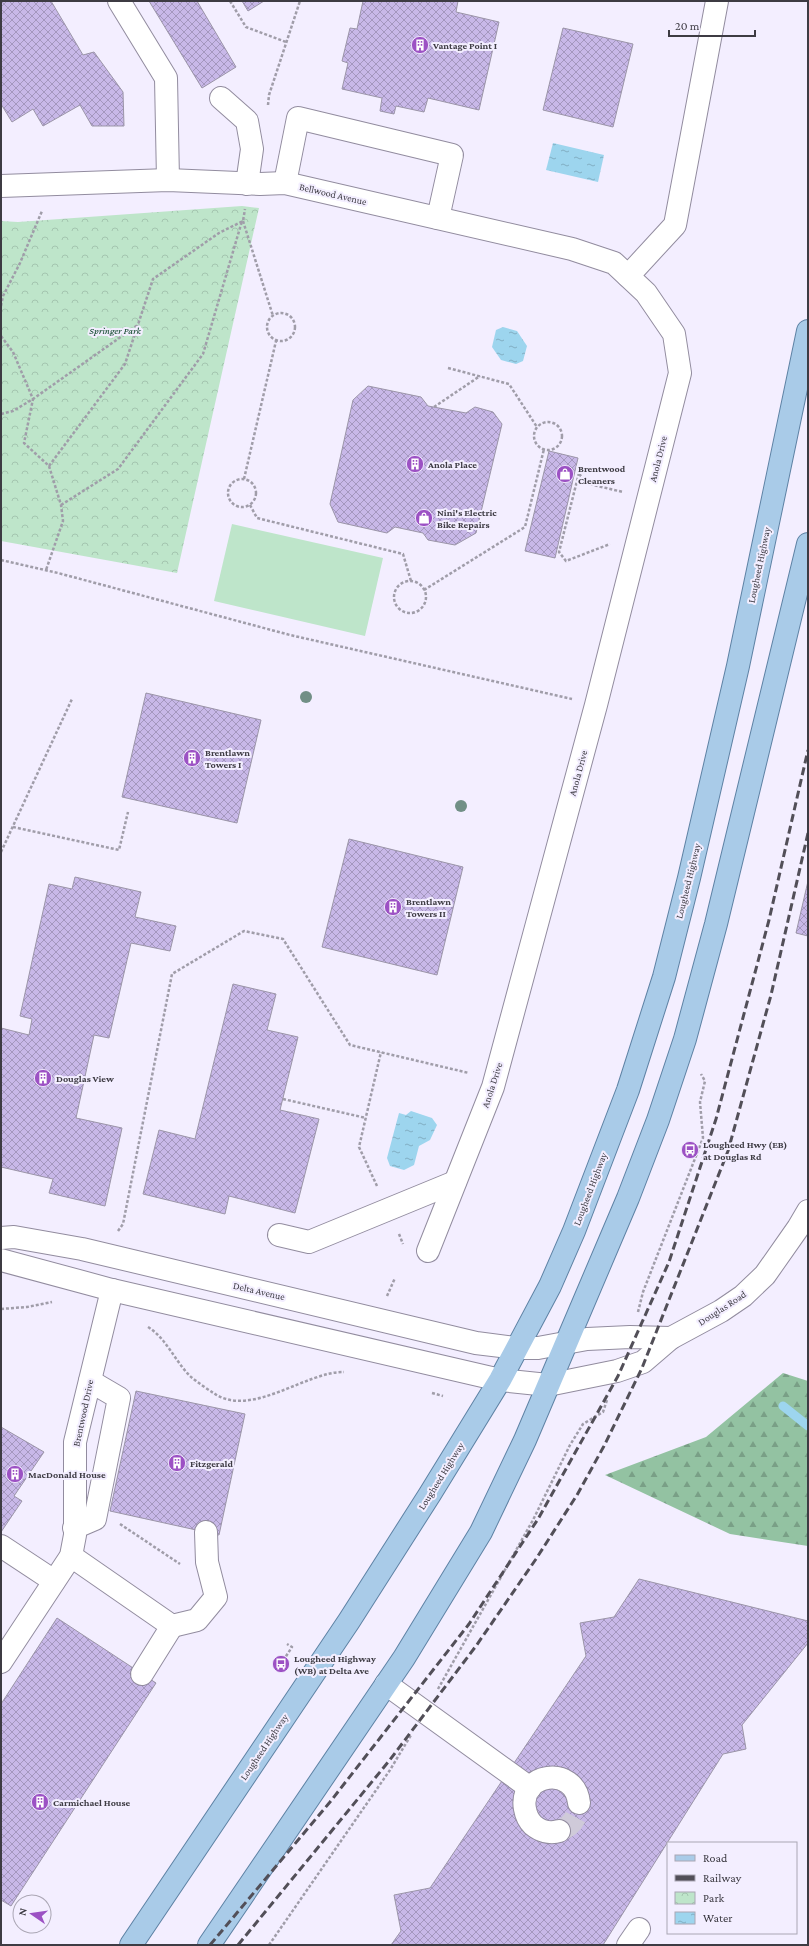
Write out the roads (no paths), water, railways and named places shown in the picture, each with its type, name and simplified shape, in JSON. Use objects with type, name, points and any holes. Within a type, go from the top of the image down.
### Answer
[{"type":"main road","name":"Lougheed Highway","points":[[131,1945],[350,1621],[500,1380],[550,1286],[594,1182],[628,1090],[664,977],[689,878],[738,666],[808,331]]},
{"type":"main road","points":[[209,1945],[404,1658],[492,1512],[566,1344],[628,1198],[658,1120],[685,1039],[716,924],[808,544]]},
{"type":"street","points":[[119,1],[166,78],[168,180]]},
{"type":"street","points":[[628,276],[675,225],[717,1]]},
{"type":"street","points":[[221,98],[247,121],[252,149],[254,184]]},
{"type":"street","points":[[285,183],[298,118],[452,155],[438,218]]},
{"type":"street","name":"Bellwood Avenue","points":[[1,186],[168,180],[254,184],[285,183],[572,249],[614,263],[646,293]]},
{"type":"street","name":"Anola Drive","points":[[428,1251],[493,1087],[596,705],[680,373],[674,334],[646,293]]},
{"type":"street","points":[[278,1235],[309,1242],[455,1182]]},
{"type":"street","name":"Douglas Road","points":[[500,1380],[548,1385],[617,1371],[643,1362],[671,1338],[721,1311],[743,1296],[765,1275],[808,1211]]},
{"type":"street","name":"Delta Avenue","points":[[1,1238],[14,1237],[82,1249],[476,1343],[516,1348]]},
{"type":"street","points":[[1,1260],[112,1290],[500,1380]]},
{"type":"street","name":"Brentwood Drive","points":[[1,1662],[71,1556],[74,1528],[75,1442],[112,1290]]},
{"type":"street","name":"Douglas Road","points":[[516,1348],[538,1348],[602,1339],[630,1337],[671,1338]]},
{"type":"street","points":[[74,1528],[95,1519],[118,1398],[90,1381]]},
{"type":"street","points":[[142,1674],[172,1626],[196,1620],[216,1597],[207,1562],[206,1532]]},
{"type":"street","points":[[1,1546],[54,1581]]},
{"type":"street","points":[[71,1556],[172,1626]]},
{"type":"street","points":[[386,1684],[530,1788]]},
{"type":"street","points":[[559,1831],[546,1832],[537,1828],[530,1822],[524,1805],[525,1796],[530,1788],[544,1778],[561,1779],[568,1783],[574,1790],[578,1804]]},
{"type":"water","points":[[553,143],[604,155],[598,182],[546,170]]},
{"type":"water","points":[[503,327],[517,331],[527,346],[523,361],[516,364],[501,360],[492,347],[496,330]]},
{"type":"water","points":[[411,1111],[432,1118],[437,1125],[430,1140],[419,1146],[414,1165],[404,1170],[390,1166],[387,1158],[399,1113],[406,1115]]},
{"type":"waterway","points":[[783,1406],[808,1426]]},
{"type":"tunnel","points":[[559,1831],[567,1827],[574,1820],[578,1812],[579,1803]]},
{"type":"railway","points":[[210,1945],[330,1802],[469,1624],[538,1519],[618,1376],[669,1262],[716,1119],[769,920],[808,750]]},
{"type":"railway","points":[[238,1945],[389,1761],[476,1646],[536,1559],[577,1495],[604,1446],[642,1368],[728,1151],[771,995],[808,833]]},
{"type":"place","name":"Vantage Point I","points":[[420,45]]},
{"type":"place","name":"Anola Place","points":[[415,464]]},
{"type":"place","name":"Brentwood Cleaners","points":[[565,474]]},
{"type":"place","name":"Nini's Electric Bike Repairs","points":[[424,518]]},
{"type":"place","name":"Brentlawn Towers I","points":[[192,758]]},
{"type":"place","name":"Brentlawn Towers II","points":[[393,907]]},
{"type":"place","name":"Douglas View","points":[[43,1078]]},
{"type":"place","name":"Lougheed Hwy (EB) at Douglas Rd","points":[[690,1150]]},
{"type":"place","name":"Fitzgerald","points":[[177,1463]]},
{"type":"place","name":"MacDonald House","points":[[15,1474]]},
{"type":"place","name":"Lougheed Highway (WB) at Delta Ave","points":[[281,1664]]},
{"type":"place","name":"Carmichael House","points":[[40,1802]]},
{"type":"park label","name":"Springer Park","points":[[115,330]]}]
